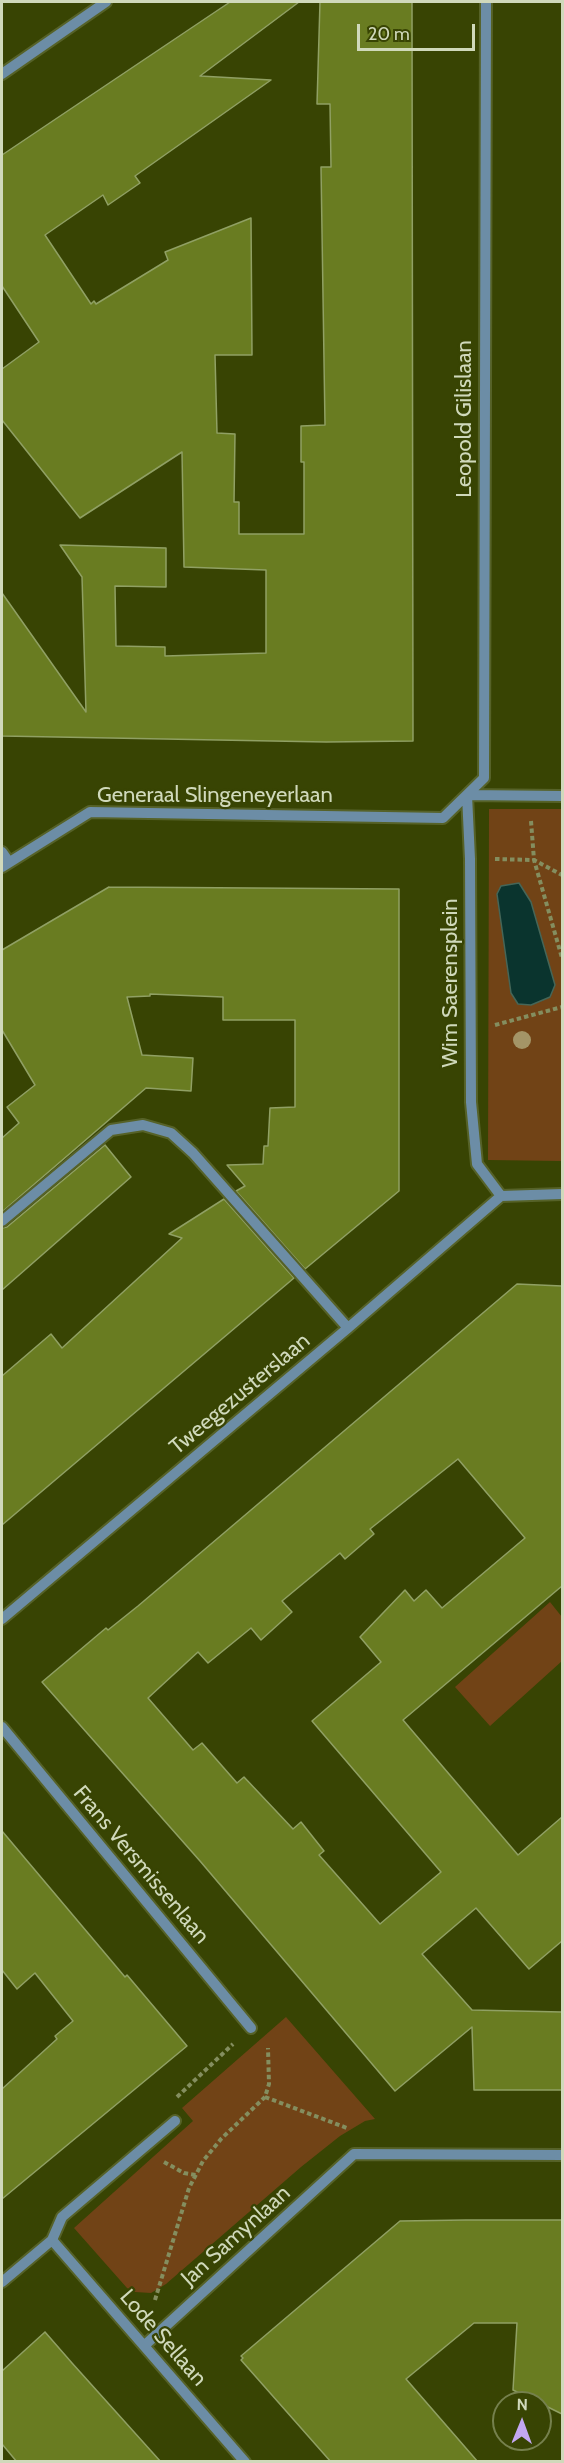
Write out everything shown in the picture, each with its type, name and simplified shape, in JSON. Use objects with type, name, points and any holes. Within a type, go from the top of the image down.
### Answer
[{"type":"street","points":[[2,74],[105,2]]},
{"type":"street","name":"Leopold Gilislaan","points":[[443,818],[484,778],[486,2]]},
{"type":"street","points":[[467,795],[562,796]]},
{"type":"street","name":"Wim Saerensplein","points":[[467,795],[470,859],[471,1102],[477,1164],[501,1196]]},
{"type":"street","name":"Generaal Slingeneyerlaan","points":[[5,865],[90,812],[443,818]]},
{"type":"street","points":[[2,852],[5,865]]},
{"type":"street","points":[[2,1221],[111,1130],[143,1125],[171,1133],[193,1153],[348,1328]]},
{"type":"street","points":[[501,1196],[562,1194]]},
{"type":"street","name":"Tweegezusterslaan","points":[[2,1619],[501,1196]]},
{"type":"street","name":"Frans Versmissenlaan","points":[[2,1727],[251,2028]]},
{"type":"street","points":[[2,2282],[52,2240],[62,2217],[175,2121]]},
{"type":"street","name":"Jan Samynlaan","points":[[145,2345],[354,2154],[562,2155]]},
{"type":"street","name":"Lode Sellaan","points":[[52,2240],[245,2462]]},
{"type":"path","points":[[530,796],[534,860],[562,958]]},
{"type":"path","points":[[470,859],[534,860],[562,875]]},
{"type":"path","points":[[471,1031],[562,1007]]},
{"type":"path","points":[[171,2321],[154,2301],[189,2188],[203,2161],[221,2139],[265,2097],[269,2085],[270,2053],[266,2039],[260,2032],[251,2028],[165,2109],[175,2121]]},
{"type":"path","points":[[265,2097],[348,2128]]},
{"type":"shaded area","points":[[489,809],[562,809],[562,1161],[488,1160]]},
{"type":"shaded area","points":[[550,1602],[562,1617],[562,1661],[490,1726],[455,1687]]},
{"type":"shaded area","points":[[286,2017],[375,2119],[365,2121],[340,2136],[166,2284],[151,2293],[135,2292],[127,2288],[74,2228],[193,2121],[182,2108]]},
{"type":"water","points":[[519,883],[531,902],[555,985],[550,997],[531,1005],[518,1004],[511,993],[497,894],[501,886]]},
{"type":"building","points":[[230,2],[299,2],[200,76],[271,80],[135,176],[140,183],[108,205],[103,195],[45,235],[91,304],[94,301],[96,304],[168,260],[165,252],[251,218],[252,355],[215,355],[217,433],[235,434],[234,502],[239,502],[239,534],[304,534],[304,462],[301,462],[301,426],[325,425],[321,167],[331,167],[330,104],[317,104],[320,2],[412,2],[413,741],[326,742],[2,736],[2,593],[86,712],[82,577],[60,545],[166,548],[166,587],[115,586],[116,646],[165,647],[165,656],[266,653],[266,570],[184,567],[182,452],[80,518],[2,420],[2,369],[39,342],[2,286],[2,155]]},
{"type":"building","points":[[109,887],[399,889],[399,1191],[305,1269],[236,1191],[245,1186],[227,1165],[263,1164],[264,1146],[268,1146],[270,1108],[295,1107],[295,1020],[223,1020],[223,997],[150,994],[150,996],[127,997],[142,1055],[193,1058],[191,1091],[146,1088],[2,1212],[2,1138],[19,1123],[7,1107],[35,1085],[2,1030],[2,950]]},
{"type":"building","points":[[105,1145],[131,1177],[2,1290],[2,1228],[7,1227]]},
{"type":"building","points":[[224,1199],[294,1278],[2,1525],[2,1376],[51,1334],[62,1348],[182,1238],[169,1234]]},
{"type":"building","points":[[517,1284],[562,1286],[562,1586],[403,1720],[518,1855],[562,1817],[562,1941],[529,1969],[476,1908],[422,1954],[472,2010],[562,2012],[562,2090],[474,2090],[472,2027],[395,2091],[200,1861],[42,1682],[106,1628],[108,1630]],"holes":[[[458,1459],[525,1538],[442,1608],[426,1590],[414,1601],[405,1590],[360,1637],[381,1662],[312,1721],[441,1872],[380,1924],[319,1855],[324,1851],[301,1822],[293,1829],[244,1777],[237,1783],[202,1743],[193,1750],[148,1698],[198,1652],[208,1663],[251,1628],[261,1640],[292,1612],[282,1601],[340,1553],[345,1559],[374,1534],[370,1529]]]},
{"type":"building","points":[[2,1831],[125,1977],[127,1975],[187,2046],[2,2199],[2,2089],[57,2039],[55,2036],[73,2021],[35,1973],[17,1989],[2,1970]]},
{"type":"building","points":[[562,2220],[562,2414],[552,2409],[552,2391],[513,2390],[517,2323],[474,2323],[406,2379],[478,2462],[331,2462],[241,2360],[243,2358],[241,2356],[400,2221]]},
{"type":"building","points":[[45,2332],[161,2462],[17,2462],[2,2444],[2,2371]]}]
